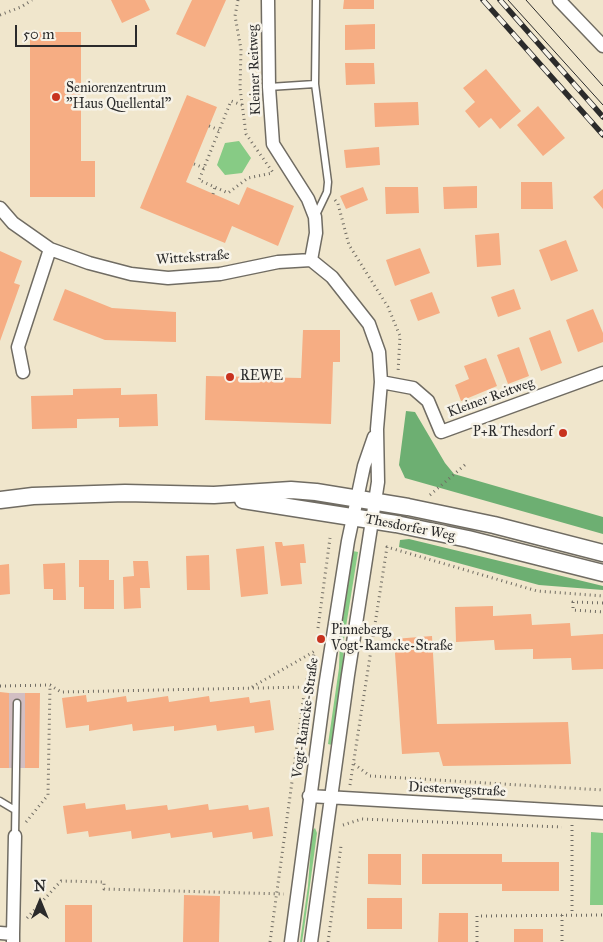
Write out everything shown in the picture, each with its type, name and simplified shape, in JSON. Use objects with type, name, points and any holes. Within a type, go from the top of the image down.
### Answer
[{"type":"street","name":"Kleiner Reitweg","points":[[268,0],[269,87],[273,144],[308,198],[315,217],[316,233],[310,260]]},
{"type":"street","points":[[559,0],[603,46]]},
{"type":"street","name":"Wittekstraße","points":[[0,208],[13,222],[50,248],[89,263],[131,274],[168,278],[220,274],[278,262],[310,260]]},
{"type":"street","points":[[23,372],[18,347],[50,248]]},
{"type":"street","points":[[310,260],[332,278],[369,324],[378,352],[381,382],[377,429],[378,482],[330,798],[312,942]]},
{"type":"street","name":"Kleiner Reitweg","points":[[381,382],[397,383],[414,388],[428,401],[441,432],[603,373]]},
{"type":"street","points":[[357,498],[364,466],[377,429]]},
{"type":"street","name":"Thesdorfer Weg","points":[[0,500],[33,496],[124,493],[214,495],[291,490],[375,501],[494,525],[603,553]]},
{"type":"street","name":"Thesdorfer Weg","points":[[214,495],[353,516],[468,539],[603,573]]},
{"type":"street","name":"Vogt-Ramcke-Straße","points":[[291,942],[325,687],[357,498]]},
{"type":"street","name":"Diesterwegstraße","points":[[309,796],[603,813]]},
{"type":"street","points":[[0,933],[13,938],[15,836]]},
{"type":"lane","name":"Kleiner Reitweg","points":[[315,217],[327,192],[328,182],[315,84],[316,0]]},
{"type":"lane","points":[[269,87],[315,84]]},
{"type":"lane","points":[[15,836],[17,703]]},
{"type":"lane","points":[[0,801],[14,810]]},
{"type":"path","points":[[0,14],[21,7],[32,0]]},
{"type":"path","points":[[242,105],[231,101],[199,180],[228,193],[248,178],[272,173]]},
{"type":"path","points":[[209,126],[220,130]]},
{"type":"path","points":[[194,164],[204,168]]},
{"type":"path","points":[[213,194],[215,187]]},
{"type":"path","points":[[327,192],[338,204],[349,245],[388,307],[400,336],[397,383]]},
{"type":"path","points":[[427,498],[466,464]]},
{"type":"path","points":[[318,632],[330,538]]},
{"type":"path","points":[[342,835],[387,547],[537,591],[603,596]]},
{"type":"path","points":[[603,603],[574,602],[573,610],[603,612]]},
{"type":"path","points":[[270,942],[305,687],[316,641]]},
{"type":"path","points":[[252,688],[315,651]]},
{"type":"path","points":[[0,686],[50,685],[61,692],[325,687]]},
{"type":"path","points":[[15,836],[48,795],[50,685]]},
{"type":"path","points":[[354,764],[370,776],[603,790]]},
{"type":"path","points":[[571,812],[572,915]]},
{"type":"path","points":[[343,825],[362,819],[580,827]]},
{"type":"path","points":[[328,942],[341,845]]},
{"type":"path","points":[[13,938],[61,881],[104,882],[104,889],[296,894]]},
{"type":"path","points":[[562,915],[562,942]]},
{"type":"path","points":[[477,942],[477,916],[603,915]]},
{"type":"shaded area","points":[[9,693],[25,693],[25,768],[9,768]]},
{"type":"green space","points":[[239,141],[251,158],[242,173],[225,175],[217,165],[225,143]]},
{"type":"green space","points":[[406,411],[415,412],[445,463],[454,474],[603,517],[603,534],[405,478],[399,465]]},
{"type":"green space","points":[[409,539],[603,586],[603,590],[539,585],[399,547],[400,540]]},
{"type":"green space","points":[[353,551],[358,552],[344,639],[343,669],[332,745],[328,744],[339,668],[340,638]]},
{"type":"green space","points":[[315,828],[317,833],[302,942],[300,942],[308,886],[312,831]]},
{"type":"green space","points":[[591,832],[603,833],[603,905],[590,905]]},
{"type":"building","points":[[111,0],[145,0],[150,10],[122,23]]},
{"type":"building","points":[[192,0],[226,0],[205,47],[176,34]]},
{"type":"building","points":[[344,0],[374,0],[374,9],[343,9]]},
{"type":"building","points":[[375,24],[375,49],[345,50],[345,25]]},
{"type":"building","name":"Seniorenzentrum \"Haus Quellental\"","points":[[30,32],[81,32],[81,161],[95,161],[95,197],[30,197]]},
{"type":"building","points":[[345,63],[374,63],[375,84],[346,85]]},
{"type":"building","points":[[486,69],[521,111],[500,129],[491,118],[479,128],[465,111],[475,102],[463,88]]},
{"type":"building","points":[[187,95],[217,107],[186,182],[239,205],[247,187],[294,206],[278,246],[232,226],[225,243],[140,208]]},
{"type":"building","points":[[418,102],[419,125],[375,127],[374,103]]},
{"type":"building","points":[[538,106],[565,138],[543,156],[517,125]]},
{"type":"building","points":[[379,147],[380,165],[346,168],[344,150]]},
{"type":"building","points":[[521,182],[552,182],[553,209],[521,209]]},
{"type":"building","points":[[477,186],[477,208],[444,209],[443,187]]},
{"type":"building","points":[[363,187],[368,200],[346,209],[340,196]]},
{"type":"building","points":[[385,187],[418,187],[419,213],[386,214]]},
{"type":"building","points":[[603,189],[603,209],[593,197]]},
{"type":"building","points":[[499,233],[501,265],[477,267],[475,235]]},
{"type":"building","points":[[566,240],[578,271],[551,281],[539,250]]},
{"type":"building","points":[[420,248],[430,273],[395,286],[386,260]]},
{"type":"building","points":[[0,251],[22,261],[14,283],[20,285],[0,341]]},
{"type":"building","points":[[65,289],[112,308],[176,312],[176,342],[105,340],[53,320]]},
{"type":"building","points":[[514,289],[521,309],[498,317],[491,297]]},
{"type":"building","points":[[432,292],[440,313],[418,321],[410,300]]},
{"type":"building","points":[[593,309],[603,333],[603,342],[578,352],[566,320]]},
{"type":"building","name":"REWE","points":[[303,330],[340,330],[340,362],[333,362],[331,424],[205,420],[206,376],[301,378]]},
{"type":"building","points":[[550,330],[562,363],[541,371],[529,338]]},
{"type":"building","points":[[519,347],[529,376],[508,384],[497,355]]},
{"type":"building","points":[[486,358],[497,386],[461,401],[455,385],[469,379],[464,366]]},
{"type":"building","points":[[121,388],[121,395],[157,394],[158,426],[119,427],[119,418],[77,419],[77,428],[32,429],[31,396],[73,395],[73,389]]},
{"type":"building","points":[[275,542],[282,542],[283,546],[304,544],[306,563],[300,563],[302,584],[281,586]]},
{"type":"building","points":[[264,546],[268,594],[241,597],[236,549]]},
{"type":"building","points":[[209,555],[210,590],[187,590],[186,556]]},
{"type":"building","points":[[79,560],[109,560],[109,580],[114,580],[114,609],[84,609],[84,587],[79,587]]},
{"type":"building","points":[[133,561],[148,561],[150,588],[140,588],[141,608],[124,609],[123,577],[134,576]]},
{"type":"building","points":[[65,563],[66,600],[53,600],[53,589],[44,589],[43,564]]},
{"type":"building","points":[[9,564],[10,594],[0,595],[0,565]]},
{"type":"building","points":[[493,606],[493,616],[531,614],[532,625],[570,623],[571,636],[603,634],[603,669],[572,670],[571,658],[533,659],[533,649],[495,650],[494,640],[456,642],[455,607]]},
{"type":"building","points":[[432,636],[437,724],[568,722],[571,764],[443,766],[439,752],[402,754],[394,639]]},
{"type":"building","points":[[0,692],[9,693],[9,768],[0,768]]},
{"type":"building","points":[[25,693],[40,693],[39,768],[25,768]]},
{"type":"building","points":[[86,695],[87,702],[126,696],[127,702],[168,696],[169,702],[209,696],[210,702],[249,697],[250,703],[270,700],[274,730],[255,733],[254,726],[217,731],[216,725],[174,731],[174,726],[133,731],[132,724],[89,731],[89,725],[66,728],[62,698]]},
{"type":"building","points":[[85,803],[86,809],[125,804],[126,810],[167,805],[168,810],[208,804],[209,810],[248,805],[249,810],[269,807],[273,836],[253,839],[252,832],[213,838],[212,832],[171,838],[170,833],[132,839],[131,831],[89,837],[88,831],[67,834],[63,806]]},
{"type":"building","points":[[368,854],[401,854],[401,885],[368,884]]},
{"type":"building","points":[[422,854],[502,854],[502,862],[559,862],[559,891],[502,891],[502,884],[422,884]]},
{"type":"building","points":[[184,895],[220,896],[219,942],[183,942]]},
{"type":"building","points":[[367,898],[402,898],[402,929],[367,929]]},
{"type":"building","points":[[65,905],[92,905],[92,942],[65,942]]},
{"type":"building","points":[[439,913],[468,913],[468,942],[438,942]]},
{"type":"building","points":[[514,929],[543,929],[543,942],[514,942]]},
{"type":"tram line","points":[[508,0],[603,105]]},
{"type":"tram line","points":[[526,0],[603,86]]},
{"type":"railway","points":[[483,0],[603,135]]},
{"type":"railway","points":[[500,0],[603,117]]},
{"type":"place","name":"Seniorenzentrum \"Haus Quellental\"","points":[[56,97]]},
{"type":"place","name":"REWE","points":[[230,377]]},
{"type":"place","name":"P+R Thesdorf","points":[[563,433]]},
{"type":"place","name":"Pinneberg, Vogt-Ramcke-Straße","points":[[321,639]]}]
